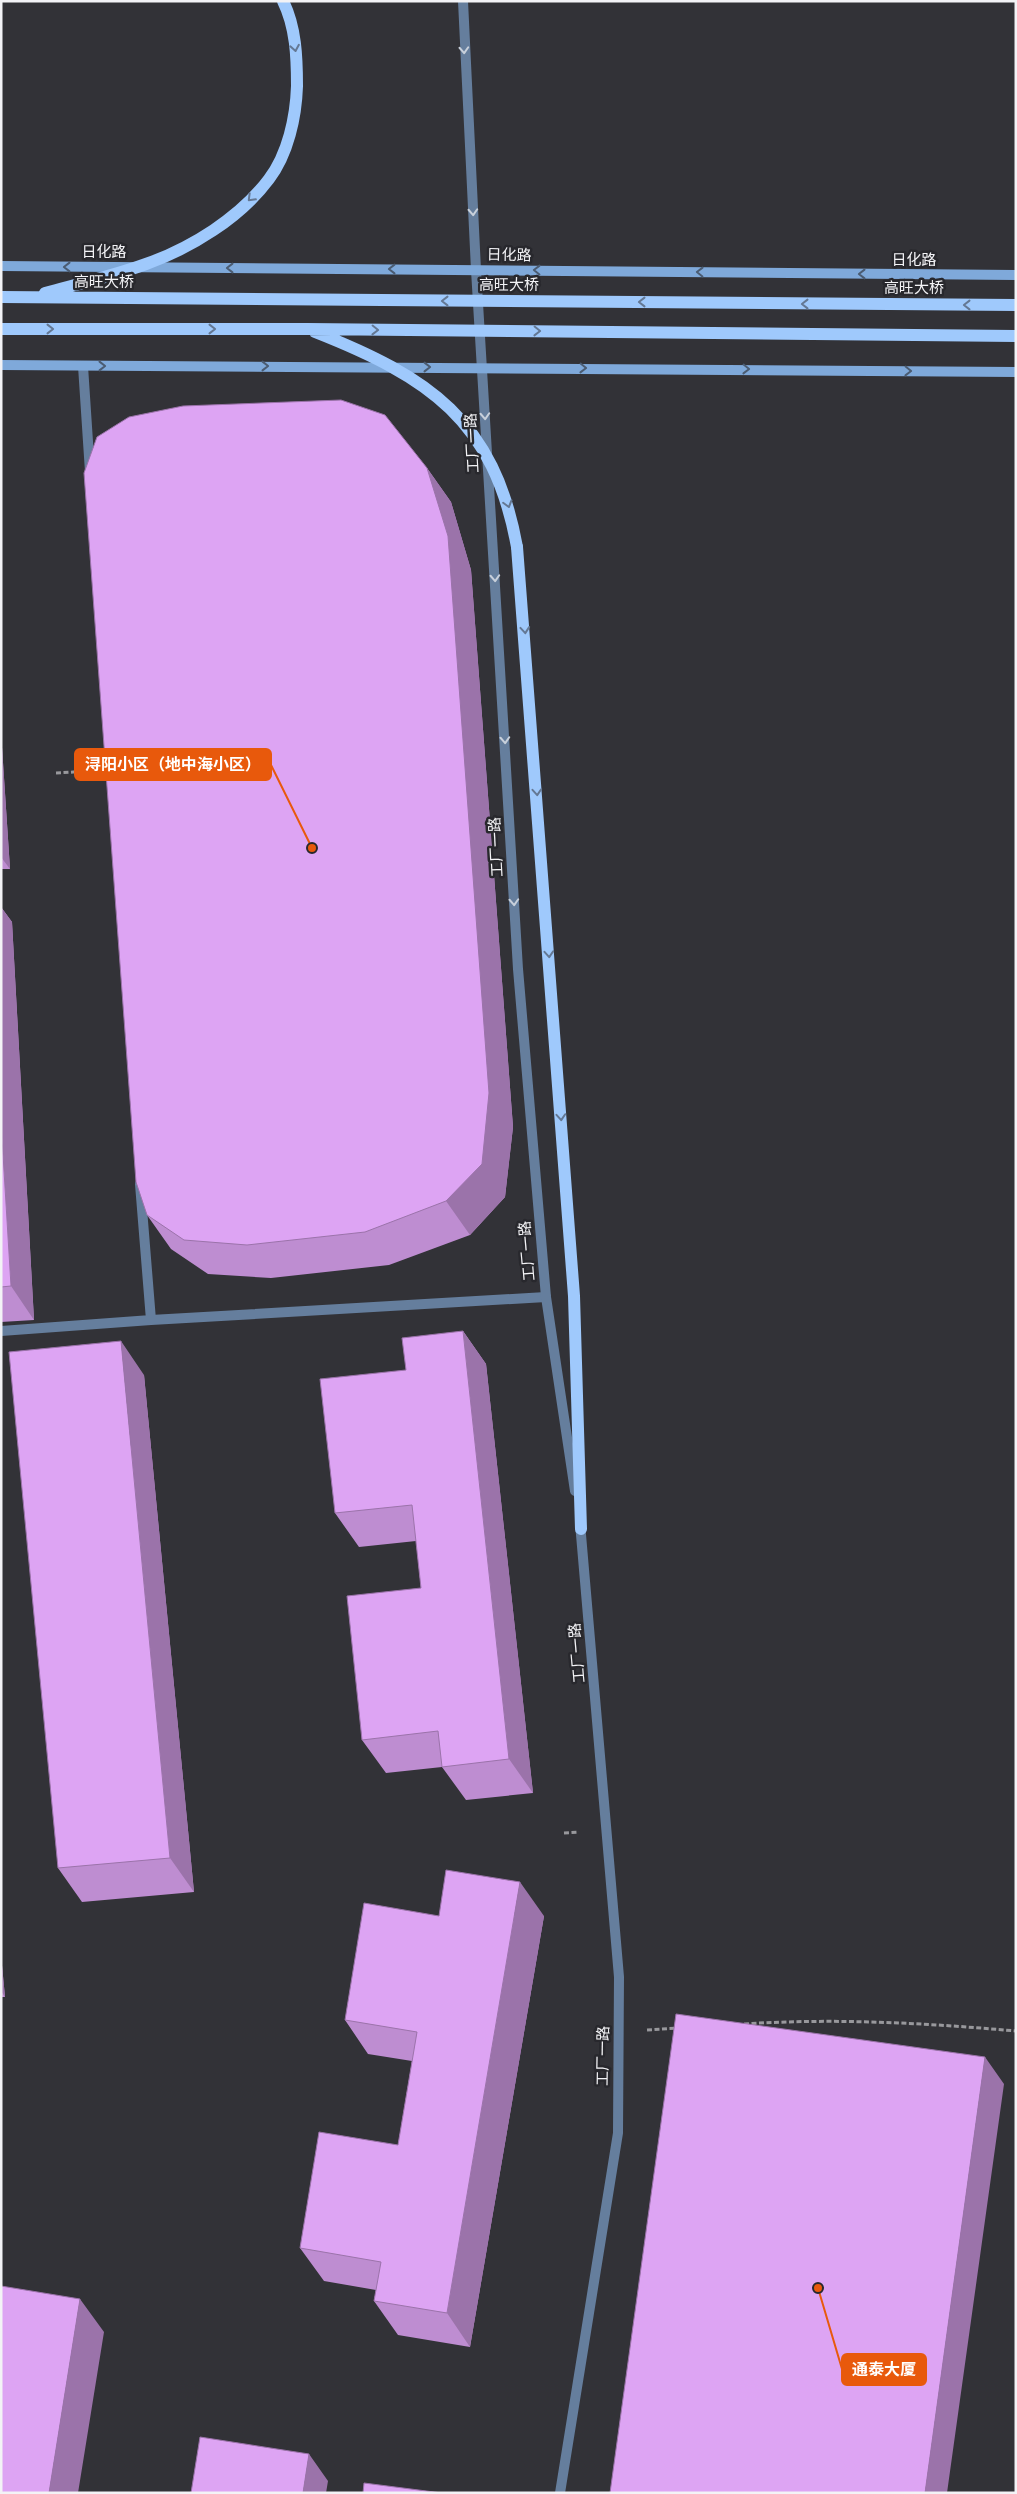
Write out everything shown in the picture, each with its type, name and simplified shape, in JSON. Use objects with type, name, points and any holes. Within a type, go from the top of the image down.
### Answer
[{"type":"main road","points":[[30,297],[147,264],[190,246],[230,218],[270,179],[288,142],[296,100],[297,58],[288,12],[283,1]]},
{"type":"main road","name":"高旺大桥","points":[[1,297],[1016,305]]},
{"type":"main road","points":[[1,329],[308,329],[1016,336]]},
{"type":"main road","points":[[308,329],[360,350],[402,371],[447,404],[489,456],[504,490],[511,517],[517,547],[525,631],[574,1296],[581,1529]]},
{"type":"street","name":"工厂一路","points":[[463,1],[476,270],[518,970],[546,1297],[581,1529],[619,1977],[618,2133],[560,2493]]},
{"type":"street","name":"日化路","points":[[1,266],[1016,276]]},
{"type":"street","points":[[1,365],[1016,372]]},
{"type":"street","points":[[83,366],[91,484]]},
{"type":"street","points":[[140,1173],[151,1320]]},
{"type":"street","points":[[1,1331],[151,1320],[546,1297]]},
{"type":"path","points":[[56,772],[109,770]]},
{"type":"path","points":[[736,2024],[805,2020],[932,2024],[1016,2031]]},
{"type":"path","points":[[619,2032],[687,2028]]},
{"type":"building","points":[[341,400],[385,415],[427,468],[448,536],[489,1093],[482,1164],[446,1201],[365,1232],[247,1245],[184,1240],[147,1215],[136,1182],[84,473],[97,437],[129,417],[183,406]]},
{"type":"building","points":[[1,1121],[11,1286],[1,1287]]},
{"type":"building","points":[[463,1331],[509,1759],[442,1767],[438,1731],[362,1740],[347,1596],[421,1588],[412,1505],[335,1513],[320,1379],[406,1370],[402,1338]]},
{"type":"building","points":[[121,1341],[170,1858],[58,1868],[9,1352]]},
{"type":"building","points":[[446,1870],[520,1882],[447,2313],[374,2301],[381,2262],[300,2248],[319,2132],[398,2145],[417,2032],[345,2020],[364,1903],[439,1916]]},
{"type":"building","points":[[676,2014],[985,2057],[925,2493],[610,2493]]},
{"type":"building","points":[[1,2286],[80,2299],[49,2493],[1,2493]]},
{"type":"building","points":[[200,2437],[309,2454],[303,2493],[191,2493]]},
{"type":"building","points":[[364,2483],[442,2493],[363,2493]]},
{"type":"place","name":"浔阳小区（地中海小区）","points":[[312,848]]},
{"type":"place","name":"通泰大厦","points":[[818,2288]]}]
